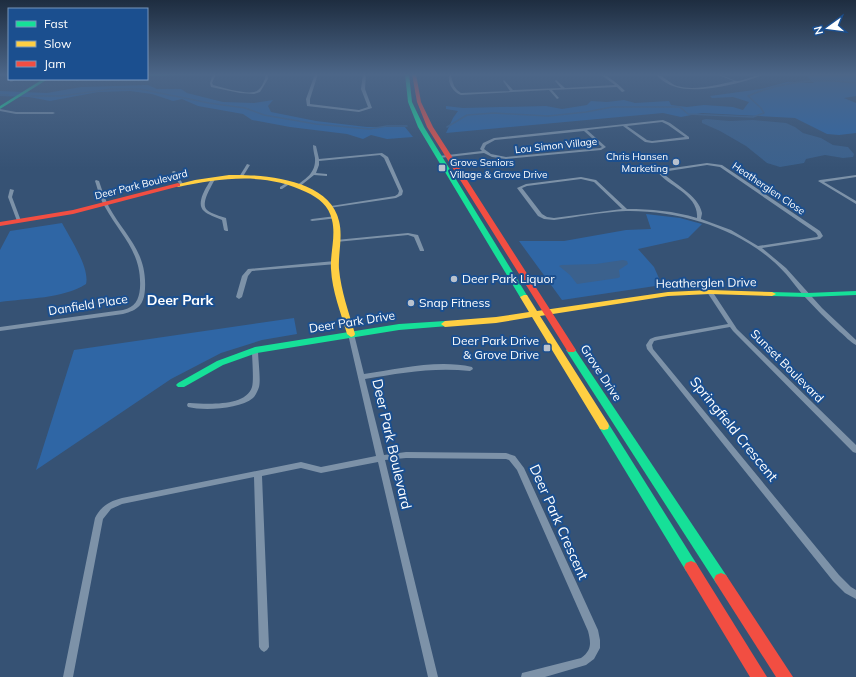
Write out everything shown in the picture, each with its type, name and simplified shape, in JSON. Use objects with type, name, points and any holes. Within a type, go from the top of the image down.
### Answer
[{"type":"main road","name":"Grove Drive","points":[[412,106],[414,113],[443,154],[547,312],[785,677]]},
{"type":"main road","name":"Grove Drive","points":[[420,106],[443,154],[534,314],[759,677]]},
{"type":"main road","name":"Deer Park Boulevard","points":[[0,224],[61,215],[181,184],[213,179],[241,177],[293,184],[316,194],[331,208],[336,217],[336,277],[352,334]]},
{"type":"main road","name":"Heatherglen Drive","points":[[534,314],[683,292],[807,295],[856,293]]},
{"type":"main road","name":"Deer Park Drive","points":[[181,385],[220,363],[255,350],[399,327],[496,320],[534,314]]},
{"type":"street","points":[[313,106],[359,111],[370,108],[369,106]]},
{"type":"street","points":[[0,109],[16,113],[53,113]]},
{"type":"street","name":"Lou Simon Village","points":[[483,150],[484,144],[494,140],[624,125],[662,121],[669,124],[688,138],[652,142],[646,140],[624,125]]},
{"type":"street","name":"Lou Simon Village","points":[[443,154],[483,150],[496,157],[506,158],[600,149],[604,147],[585,130]]},
{"type":"street","points":[[314,146],[317,160],[317,168],[314,174]]},
{"type":"street","points":[[317,160],[381,154],[386,157],[402,191],[400,195],[396,197],[331,208]]},
{"type":"street","name":"Heatherglen Close","points":[[699,219],[700,211],[694,202],[659,171],[707,164],[721,166],[818,232],[821,236],[818,238],[758,247]]},
{"type":"street","points":[[241,177],[248,165]]},
{"type":"street","points":[[174,172],[181,184]]},
{"type":"street","points":[[281,188],[314,174],[326,176]]},
{"type":"street","points":[[856,176],[820,181],[856,203]]},
{"type":"street","points":[[626,210],[595,181],[589,179],[581,178],[526,185],[519,188],[540,215],[546,218],[554,219],[626,210],[661,212],[699,219],[731,232],[758,247],[783,268],[835,325],[856,343]]},
{"type":"street","points":[[213,179],[203,199],[203,207],[206,211],[224,219],[226,230]]},
{"type":"street","points":[[97,181],[106,204]]},
{"type":"street","points":[[12,190],[10,197],[19,221]]},
{"type":"street","name":"Danfield Place","points":[[0,329],[123,312],[137,307],[140,301],[143,282],[139,257],[106,204]]},
{"type":"street","points":[[312,220],[336,217]]},
{"type":"street","points":[[336,241],[411,235],[417,238],[422,250]]},
{"type":"street","points":[[239,297],[245,276],[250,270],[335,263]]},
{"type":"street","name":"Sunset Boulevard","points":[[710,292],[731,325],[856,450]]},
{"type":"street","name":"Springfield Crescent","points":[[731,325],[657,338],[652,340],[649,345],[650,349],[836,578],[848,590],[856,595]]},
{"type":"street","name":"Deer Park Boulevard","points":[[352,334],[433,677]]},
{"type":"street","points":[[190,405],[212,406],[244,400],[252,396],[256,386],[255,350]]},
{"type":"street","points":[[362,376],[431,367],[450,366],[470,369]]},
{"type":"street","name":"Deer Park Crescent","points":[[68,677],[102,512],[114,503],[301,465],[321,470],[381,458],[406,455],[499,456],[512,458],[517,462],[593,630],[596,643],[590,658],[583,662],[526,677]]},
{"type":"street","points":[[258,473],[264,647]]},
{"type":"shaded area","points":[[198,106],[268,106],[271,112],[316,121],[367,127],[405,127],[413,137],[387,139],[371,135],[363,139],[347,134],[290,127],[252,120],[243,114]]},
{"type":"shaded area","points":[[446,106],[463,108],[546,106],[562,109],[583,106],[676,106],[687,107],[713,106],[733,107],[743,110],[746,106],[856,106],[856,133],[839,135],[827,134],[795,118],[702,113],[681,117],[663,113],[446,133],[458,111],[446,109]]},
{"type":"shaded area","points":[[702,120],[730,121],[753,120],[786,123],[803,133],[821,138],[833,145],[848,147],[854,154],[853,157],[843,158],[825,155],[806,159],[804,163],[780,167],[767,163],[746,146],[720,131],[702,123]]},
{"type":"shaded area","points":[[646,214],[680,218],[702,224],[688,238],[638,249],[654,267],[662,285],[562,300],[519,241],[564,241],[626,230],[651,229]]},
{"type":"shaded area","points":[[62,223],[82,262],[85,270],[86,284],[66,293],[33,299],[0,302],[0,250],[10,231]]},
{"type":"shaded area","points":[[623,260],[627,261],[628,264],[619,270],[620,277],[577,284],[570,275],[559,266],[596,264]]},
{"type":"shaded area","points":[[294,318],[297,334],[262,340],[221,353],[171,379],[36,470],[74,350]]},
{"type":"waterway","points":[[228,106],[245,108],[264,115],[316,124],[369,129],[387,126],[407,126]]},
{"type":"waterway","points":[[447,127],[467,115],[494,113],[548,116],[586,112],[612,107],[680,107],[688,114],[753,117],[764,113],[758,106]]},
{"type":"traffic: fast","points":[[0,108],[4,106]]},
{"type":"traffic: fast","points":[[412,106],[421,127],[524,297]]},
{"type":"traffic: fast","points":[[772,294],[807,295],[856,293]]},
{"type":"traffic: fast","points":[[181,385],[220,363],[255,350],[399,327],[445,324]]},
{"type":"traffic: fast","points":[[571,350],[721,579]]},
{"type":"traffic: fast","points":[[604,426],[691,567]]},
{"type":"traffic: slow","points":[[178,185],[229,177],[264,178],[281,180],[297,185],[316,195],[325,202],[332,210],[336,221],[336,277],[351,334]]},
{"type":"traffic: slow","points":[[445,324],[496,320],[668,294],[710,292],[772,294]]},
{"type":"traffic: slow","points":[[524,297],[604,426]]},
{"type":"traffic: jam","points":[[421,106],[430,127],[571,350]]},
{"type":"traffic: jam","points":[[0,224],[73,212],[178,185]]},
{"type":"traffic: jam","points":[[691,567],[759,677]]},
{"type":"traffic: jam","points":[[721,579],[785,677]]},
{"type":"place","name":"Chris Hansen Marketing","points":[[676,162]]},
{"type":"place","name":"Grove Seniors Village & Grove Drive","points":[[442,168]]},
{"type":"place","name":"Deer Park Liquor","points":[[454,279]]},
{"type":"place","name":"Snap Fitness","points":[[411,303]]},
{"type":"place","name":"Deer Park Drive & Grove Drive","points":[[547,348]]},
{"type":"district","name":"Deer Park","points":[[180,300]]}]
